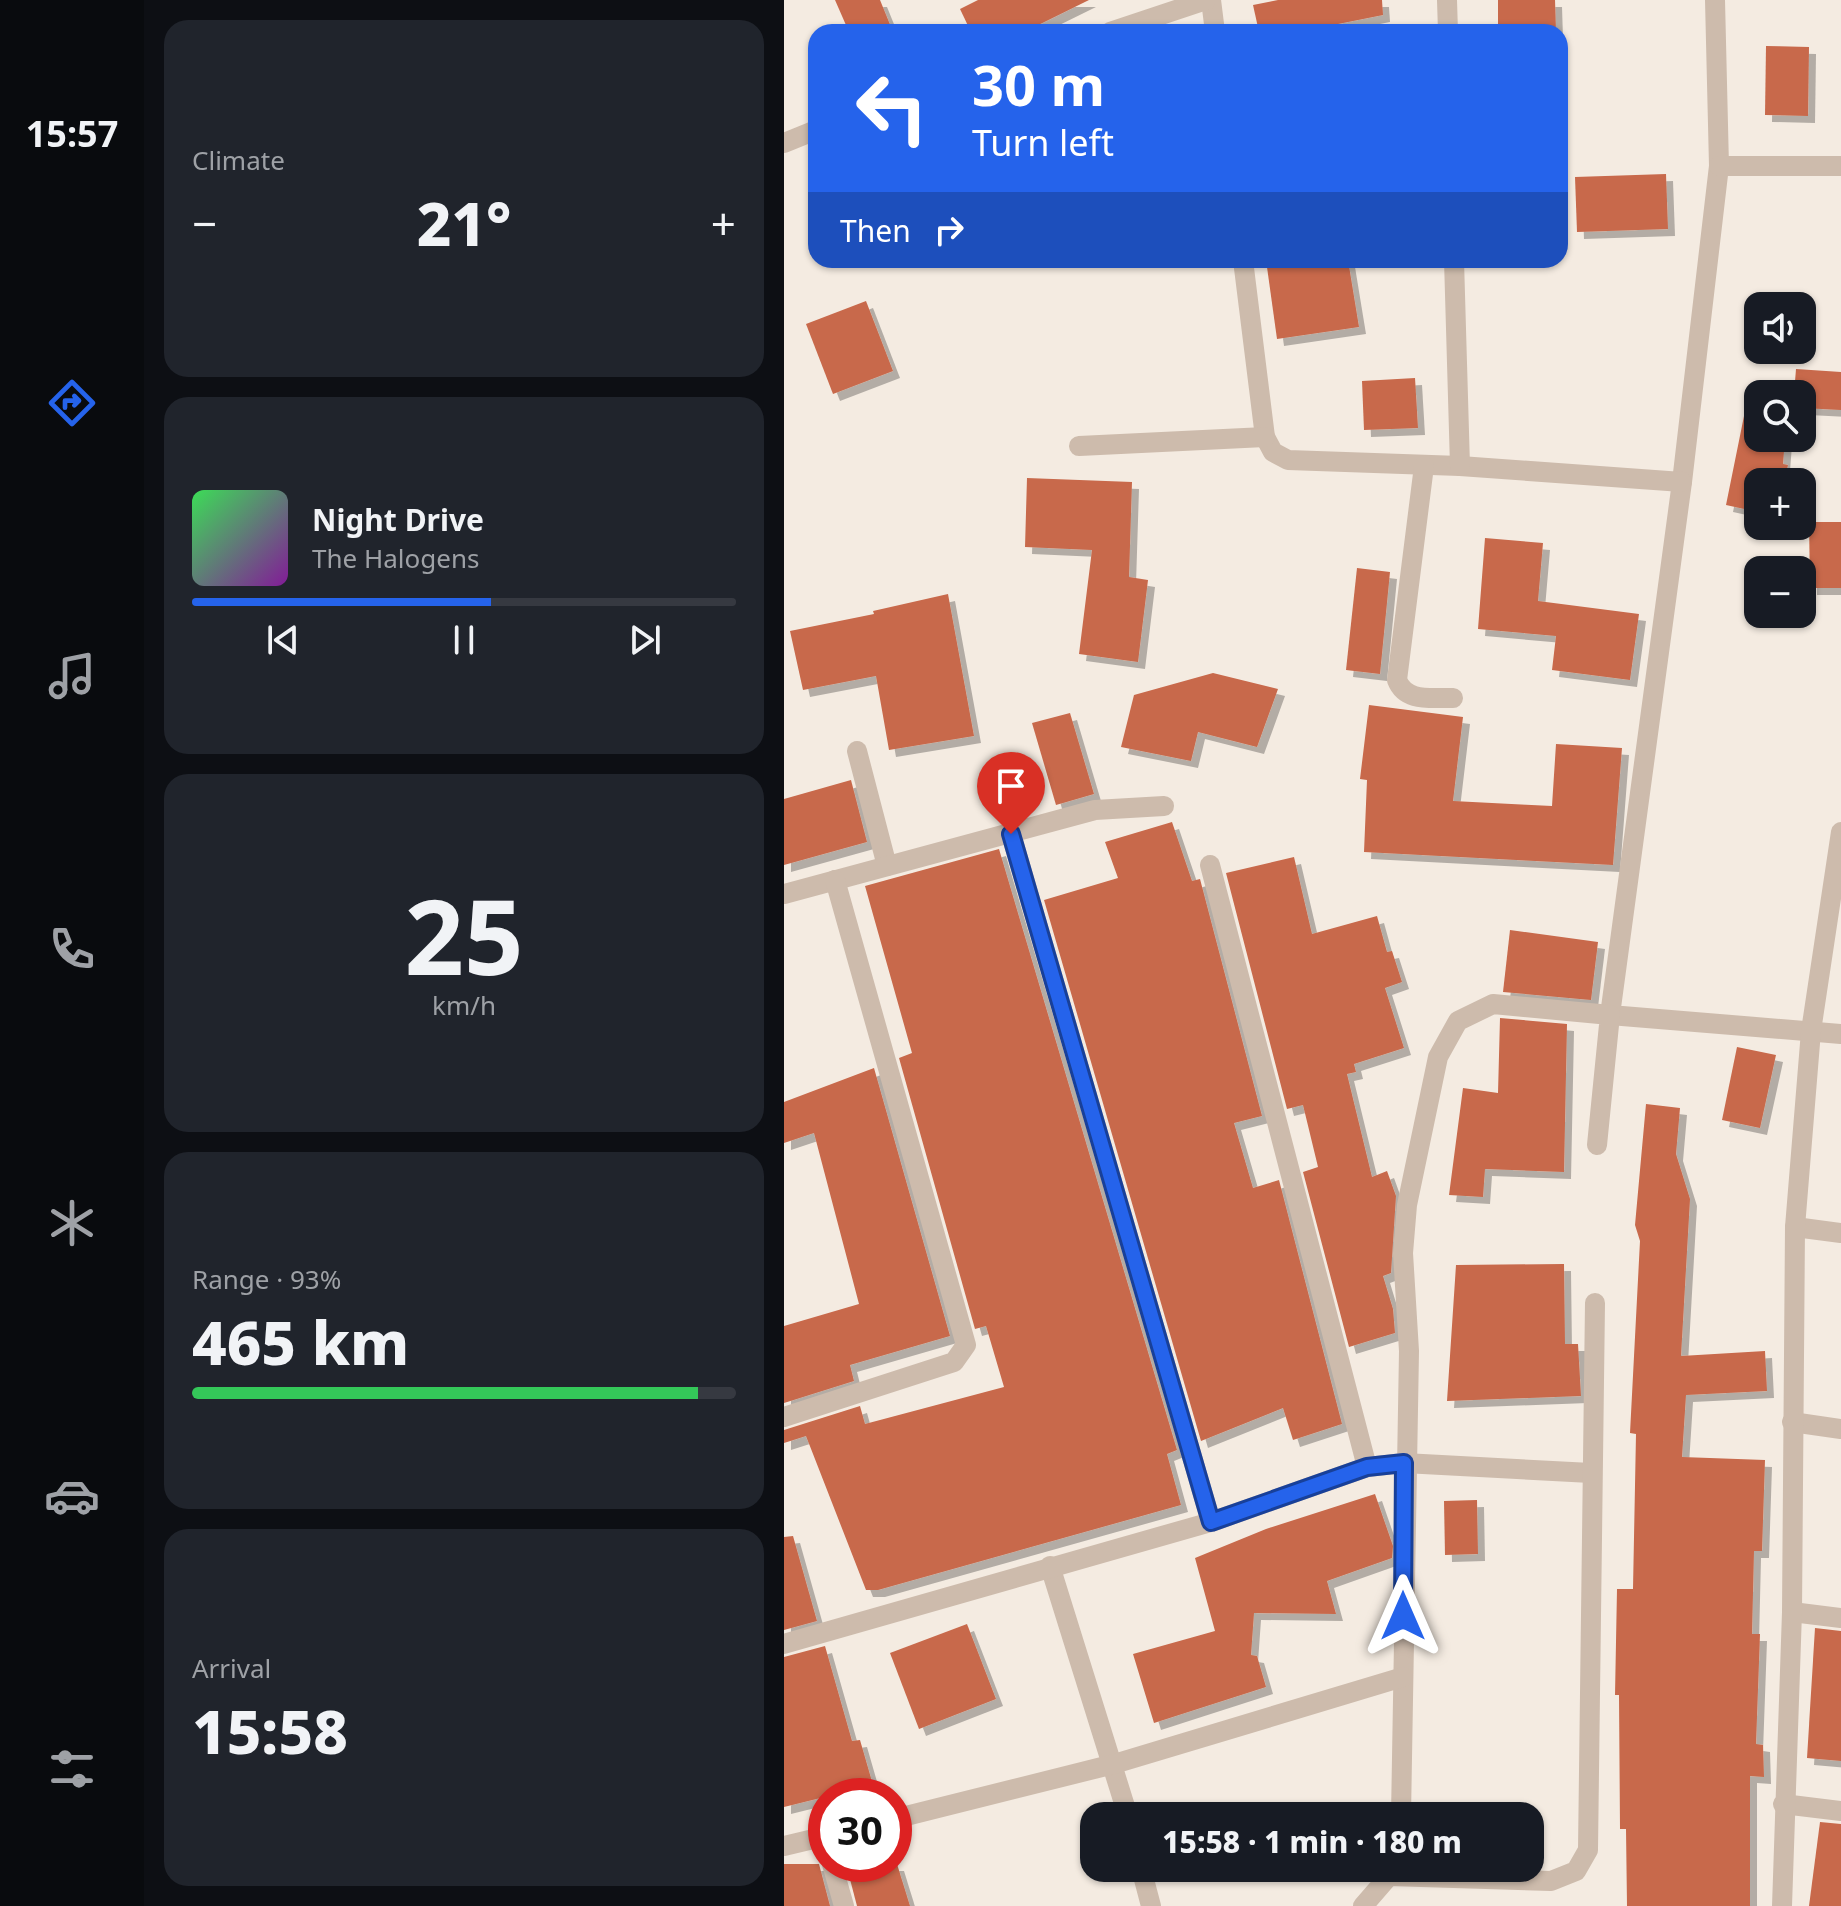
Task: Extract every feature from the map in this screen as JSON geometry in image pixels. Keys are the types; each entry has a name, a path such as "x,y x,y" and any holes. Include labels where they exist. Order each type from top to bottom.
{"street":[{"path":"1135,24 1209,0 1214,24"},
{"path":"1447,0 1448,24"},
{"path":"1597,1145 1610,1015 1682,482 1719,166 1715,0"},
{"path":"784,143 808,133"},
{"path":"1719,166 1841,166"},
{"path":"1244,268 1265,437 1273,452 1288,460 1460,466 1682,482"},
{"path":"1454,268 1460,466"},
{"path":"1079,446 1265,437"},
{"path":"1424,466 1397,680 1401,690 1412,697 1453,698"},
{"path":"857,751 887,866"},
{"path":"784,894 1095,810 1164,806"},
{"path":"1782,1906 1783,1804 1792,1612 1795,1227 1811,1031 1841,832"},
{"path":"1011,834 1211,1522"},
{"path":"1210,865 1367,1467"},
{"path":"784,1417 954,1362 966,1345 835,880"},
{"path":"1401,1802 1404,1463 1409,1351 1403,1253 1407,1205 1438,1057 1458,1021 1493,1004 1841,1034"},
{"path":"1795,1227 1841,1233"},
{"path":"1544,1881 1576,1871 1588,1850 1595,1303"},
{"path":"1792,1422 1841,1429"},
{"path":"784,1644 1211,1522 1367,1467 1404,1463 1591,1473"},
{"path":"1050,1566 1124,1802"},
{"path":"1792,1612 1841,1618"},
{"path":"912,1814 1114,1764 1403,1677"},
{"path":"1783,1804 1841,1811"},
{"path":"784,1846 808,1841"},
{"path":"837,1882 844,1906"},
{"path":"1145,1882 1151,1906"},
{"path":"1363,1906 1382,1882"}],"building":[{"path":"835,0 880,0 890,24 846,24"},
{"path":"978,0 1089,0 1040,24 967,24 960,9"},
{"path":"1278,0 1382,0 1383,15 1338,24 1257,24 1253,5"},
{"path":"1498,0 1555,0 1556,24 1498,24"},
{"path":"1766,46 1809,47 1808,116 1765,115"},
{"path":"1666,174 1668,229 1577,232 1575,177"},
{"path":"1267,268 1349,268 1359,327 1277,339"},
{"path":"866,301 893,371 833,394 806,324"},
{"path":"1796,369 1841,372 1841,410 1816,409 1816,380 1795,380"},
{"path":"1415,378 1418,428 1364,430 1362,381"},
{"path":"1744,416 1744,452 1784,452 1783,464 1788,465 1787,468 1744,468 1744,509 1726,505"},
{"path":"1027,478 1132,482 1129,577 1148,580 1138,662 1079,654 1092,550 1025,547"},
{"path":"1816,522 1841,522 1841,588 1816,588 1816,556 1810,556 1809,540 1816,540"},
{"path":"1485,538 1543,543 1538,601 1639,614 1630,680 1552,670 1556,636 1478,629"},
{"path":"1357,568 1390,572 1380,674 1346,670"},
{"path":"948,594 974,736 889,750 876,676 803,690 790,631 874,614 873,611"},
{"path":"1213,673 1278,689 1257,747 1198,732 1191,761 1121,747 1134,695"},
{"path":"1369,705 1463,717 1453,801 1552,806 1556,744 1622,748 1613,865 1364,852 1367,780 1360,779"},
{"path":"1070,713 1094,794 1056,805 1032,723"},
{"path":"851,780 867,842 784,865 784,799"},
{"path":"1172,822 1192,881 1200,879 1262,1116 1234,1123 1253,1188 1279,1180 1342,1424 1293,1440 1283,1408 1201,1441 1044,900 1118,878 1105,842"},
{"path":"999,849 1177,1450 1167,1454 1181,1505 878,1590 866,1590 806,1436 784,1443 784,1430 860,1406 865,1424 1004,1387 986,1326 975,1329 899,1058 912,1053 865,886"},
{"path":"1294,857 1312,934 1377,916 1387,952 1392,951 1402,982 1385,988 1404,1048 1354,1064 1356,1072 1347,1074 1372,1177 1387,1171 1396,1196 1391,1273 1383,1276 1393,1309 1395,1333 1349,1347 1303,1172 1318,1167 1303,1105 1287,1109 1226,873"},
{"path":"1510,930 1598,942 1591,1000 1503,992"},
{"path":"1500,1018 1567,1024 1564,1172 1485,1169 1483,1197 1449,1195 1463,1088 1498,1093"},
{"path":"1737,1047 1776,1055 1760,1128 1722,1120"},
{"path":"874,1068 950,1336 850,1365 854,1381 784,1403 784,1326 859,1304 814,1133 784,1143 784,1102"},
{"path":"1646,1104 1680,1108 1676,1154 1690,1199 1681,1356 1765,1351 1767,1391 1686,1395 1682,1457 1765,1460 1762,1551 1754,1551 1752,1634 1760,1634 1756,1744 1763,1745 1764,1777 1750,1776 1750,1906 1627,1906 1626,1829 1620,1829 1619,1695 1615,1695 1617,1589 1633,1589 1636,1434 1630,1433 1640,1241 1635,1225"},
{"path":"1564,1264 1565,1344 1578,1344 1581,1396 1447,1401 1456,1265"},
{"path":"1375,1494 1393,1546 1392,1558 1327,1581 1336,1614 1254,1613 1251,1655 1257,1656 1266,1687 1154,1723 1133,1654 1215,1631 1195,1558 1266,1529"},
{"path":"1477,1500 1478,1554 1445,1555 1444,1501"},
{"path":"793,1536 817,1621 784,1630 784,1537"},
{"path":"967,1624 996,1699 919,1729 890,1653"},
{"path":"1815,1628 1841,1631 1841,1761 1807,1758"},
{"path":"825,1646 852,1741 860,1740 871,1778 808,1778 808,1801 784,1807 784,1657"},
{"path":"1820,1822 1841,1824 1841,1906 1809,1906"},
{"path":"784,1864 808,1864 808,1882 824,1882 830,1906 784,1906"},
{"path":"851,1882 903,1882 910,1906 857,1906"}],"route":[{"path":"1011,834 1211,1522 1367,1467 1404,1463 1403,1616"}]}
